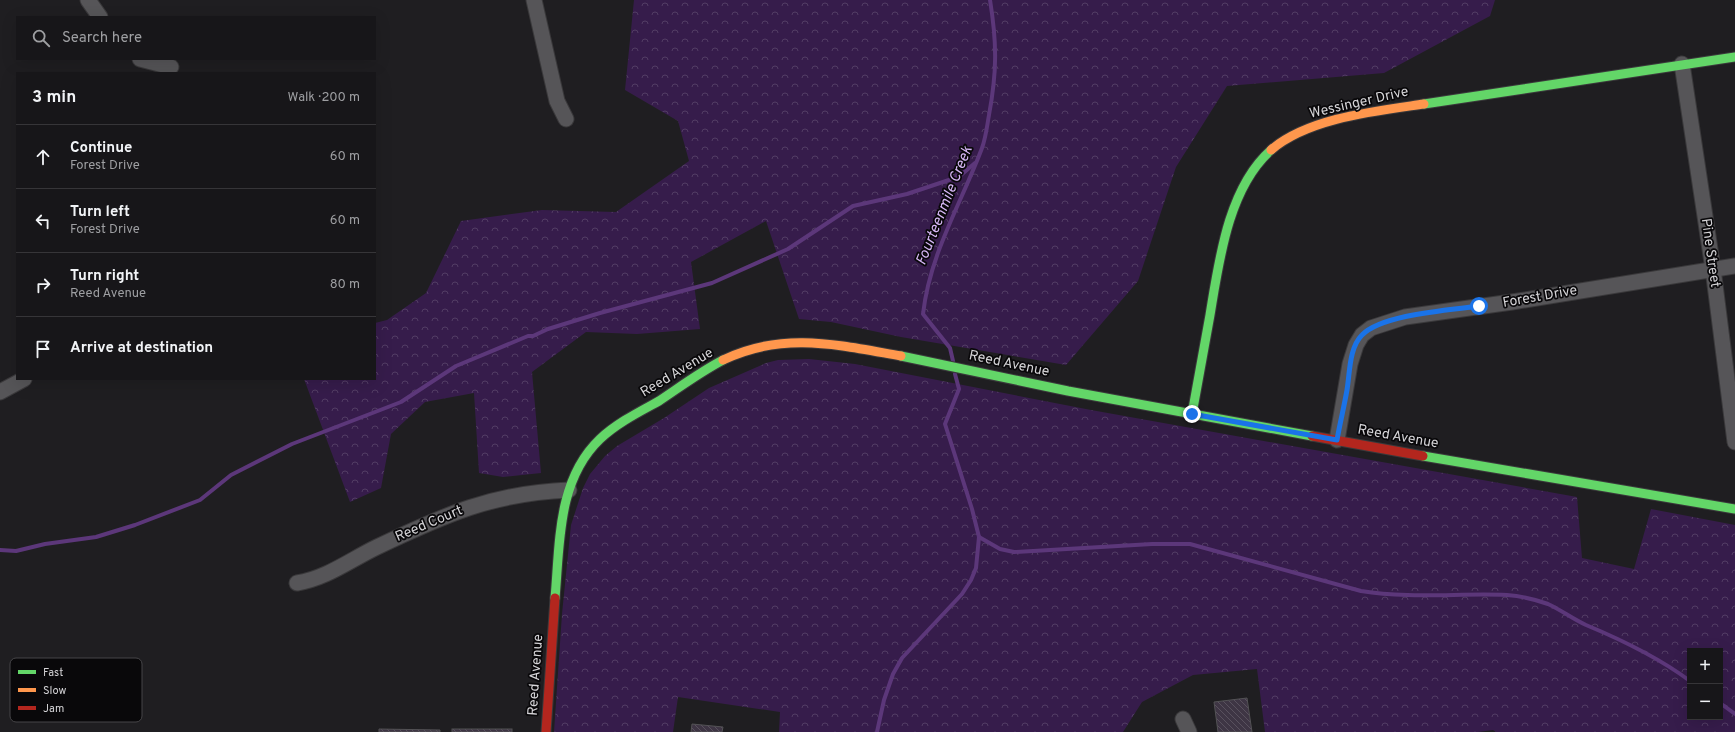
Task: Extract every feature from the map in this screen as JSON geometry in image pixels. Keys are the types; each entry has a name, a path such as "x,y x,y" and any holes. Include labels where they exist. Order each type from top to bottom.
{"street":[{"path":"88,0 99,16"},
{"path":"534,0 557,101 566,119"},
{"name":"Wessinger Drive","path":"1192,414 1217,275 1233,210 1242,189 1252,172 1267,154 1282,141 1321,124 1386,110 1735,57"},
{"path":"144,60 171,67"},
{"name":"Pine Street","path":"1682,64 1713,269 1735,442"},
{"name":"Forest Drive","path":"1337,440 1352,357 1356,345 1362,335 1371,328 1405,317 1512,302 1735,266"},
{"name":"Reed Avenue","path":"546,732 560,536 569,490 575,471 583,458 598,440 610,429 657,402 702,371 759,346 802,342 918,358 995,376 1192,414 1735,509"},
{"path":"0,392 22,380"},
{"name":"Reed Court","path":"297,583 308,581 339,569 369,551 432,520 454,512 507,496 545,491 569,490"}],"green space":[{"path":"634,0 1495,0 1490,16 1384,73 1227,86 1176,167 1138,281 1066,365 901,337 831,322 799,319 766,221 691,262 700,329 637,334 586,332 532,372 541,473 503,477 479,473 474,393 425,402 391,434 381,488 350,502 304,380 376,380 376,323 387,320 426,293 461,221 542,210 616,212 689,161 678,121 625,90"},
{"path":"809,359 855,364 1091,410 1577,497 1582,558 1634,569 1651,509 1735,525 1735,732 1496,732 1493,730 1478,732 1265,732 1257,669 1193,675 1142,702 1123,732 779,732 780,712 678,697 673,732 554,732 562,614 571,525 583,488 590,474 605,456 617,446 664,418 709,388 766,363 778,360"}],"building":[{"path":"1247,698 1252,732 1218,732 1214,702"},
{"path":"692,724 723,727 722,732 691,732"},
{"path":"379,729 440,730 440,732 379,732"},
{"path":"452,729 512,729 512,732 452,732"}],"waterway":[{"name":"Fourteenmile Creek","path":"953,361 950,348 923,314 932,270 939,249 974,169 985,136 992,99 995,71 995,44 990,0"},
{"path":"0,550 16,551 45,544 96,537 135,525 200,500 231,475 292,444 401,402 456,366 548,329 600,313 712,283 788,249 853,206 907,194 949,180 961,175 975,163"},
{"name":"Fourteenmile Creek","path":"877,732 884,700 893,674 902,658 962,594 971,580 976,568 979,537 972,509 945,424 959,389 955,374"},
{"path":"979,537 1000,549 1014,552 1152,544 1190,544 1361,591 1398,595 1507,595 1522,597 1548,604 1581,623 1653,657 1687,679"},
{"path":"1723,705 1735,714"}],"traffic: fast":[{"path":"1424,104 1735,57"},
{"path":"1192,414 1217,272 1228,226 1235,205 1245,184 1256,166 1271,150"},
{"path":"901,356 1068,391 1312,436"},
{"path":"555,598 563,513 568,493 576,473 586,455 600,439 628,418 659,401 723,360"},
{"path":"1423,456 1735,509"}],"traffic: slow":[{"path":"1271,150 1286,139 1323,123 1364,113 1424,104"},
{"path":"723,360 745,351 789,343 833,345 901,356"}],"traffic: jam":[{"path":"1312,436 1423,456"},
{"path":"546,732 555,598"}],"route":[{"path":"1192,414 1337,440 1341,413 1347,391 1350,364 1356,345 1362,335 1371,328 1405,317 1479,306"}]}
